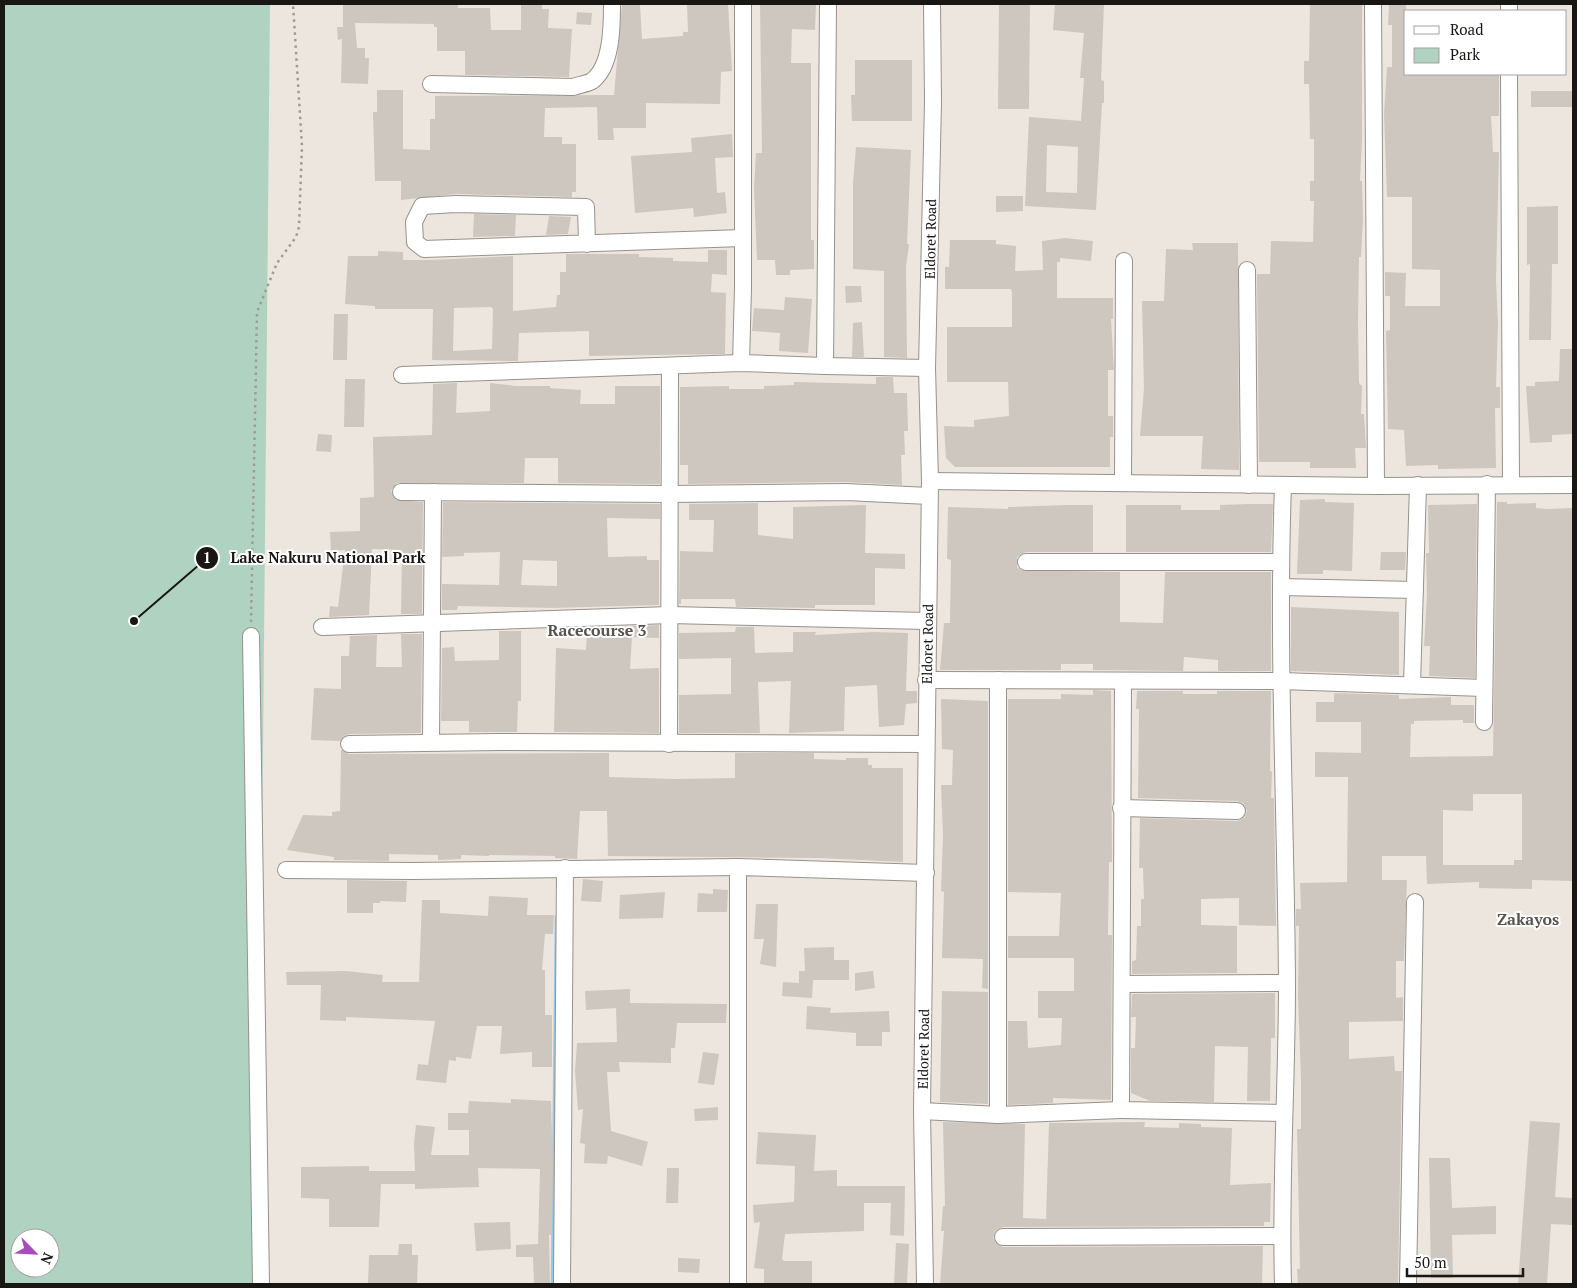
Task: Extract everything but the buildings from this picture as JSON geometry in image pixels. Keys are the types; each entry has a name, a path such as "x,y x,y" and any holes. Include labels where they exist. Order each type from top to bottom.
{"street":[{"path":"431,84 573,87 592,81 600,69 612,42 612,4"},
{"path":"741,363 743,4"},
{"path":"825,366 828,4"},
{"name":"Eldoret Road","path":"925,1284 922,1111 926,873 925,744 930,489 927,368 934,102 932,4"},
{"path":"1373,4 1376,486"},
{"path":"1509,75 1511,484"},
{"path":"587,244 586,207 456,204 422,206 414,222 415,242 424,249 587,244 743,238"},
{"path":"1123,482 1124,261"},
{"path":"1247,270 1249,485"},
{"path":"402,375 741,363 927,368"},
{"path":"669,744 670,366"},
{"path":"400,492 669,494 846,492 1123,482 1376,486 1573,484"},
{"path":"1484,722 1487,484"},
{"path":"1283,485 1281,681 1287,984 1282,1236 1283,1284"},
{"path":"1412,685 1418,485"},
{"path":"431,742 433,492"},
{"path":"1026,562 1281,562"},
{"path":"1281,587 1415,590"},
{"path":"322,627 670,615 927,621"},
{"path":"251,636 261,1284"},
{"path":"926,680 1281,681 1484,688"},
{"path":"998,680 998,1115"},
{"path":"1121,1110 1123,682"},
{"path":"349,744 431,742 925,744"},
{"path":"1121,808 1237,811"},
{"path":"286,870 413,871 738,867 926,873"},
{"path":"738,867 738,1284"},
{"path":"562,1284 565,868"},
{"path":"1408,1284 1415,902"},
{"path":"1123,984 1287,984"},
{"path":"922,1111 998,1115 1121,1110 1284,1113"},
{"path":"1003,1237 1282,1236"}],"path":[{"path":"251,636 258,312 277,263 296,238 299,226 302,146 293,4"}],"green space":[{"path":"4,4 270,4 258,1284 4,1284"}],"waterway":[{"path":"553,1284 557,917"}],"place":[{"name":"Lake Nakuru National Park","path":"134,621"}],"district":[{"name":"Racecourse 3","path":"597,630"},
{"name":"Zakayos","path":"1528,919"}]}
